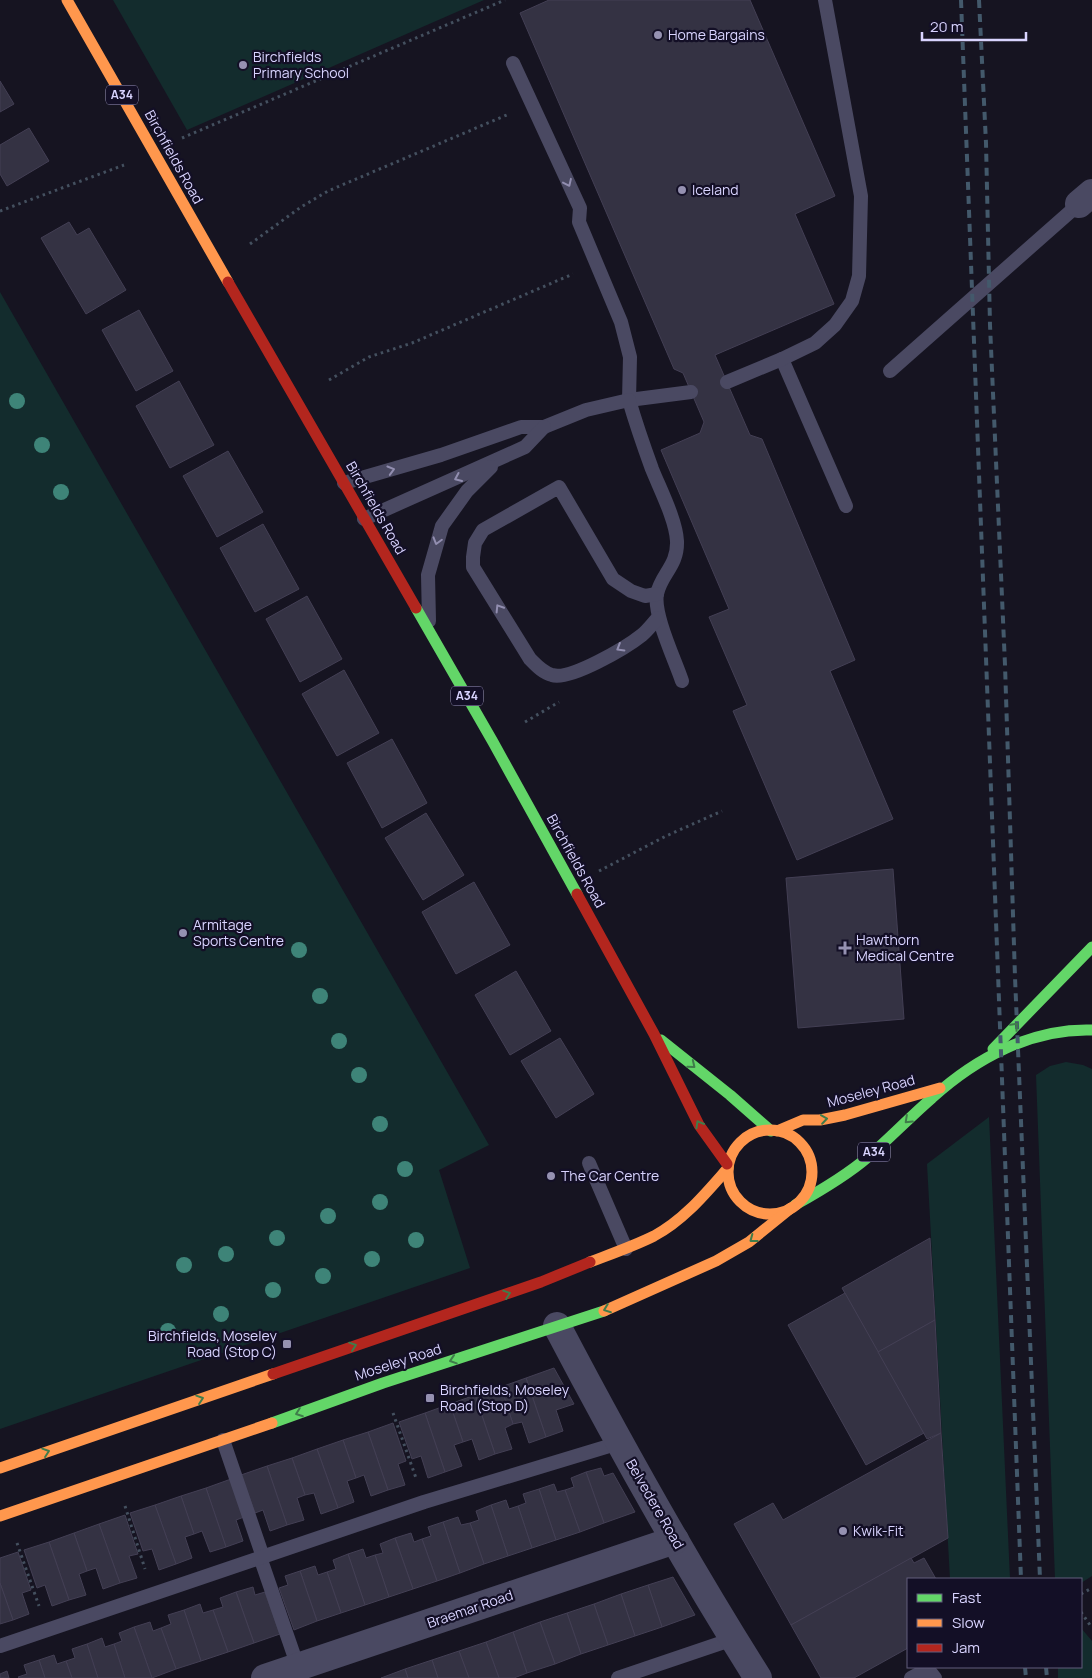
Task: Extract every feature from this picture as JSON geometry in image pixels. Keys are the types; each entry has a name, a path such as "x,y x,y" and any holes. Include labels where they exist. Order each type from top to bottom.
{"main road":[{"name":"Birchfields Road","path":"67,0 429,630 654,1034 699,1125 728,1166"},
{"name":"Moseley Road","path":"982,1062 1073,964 1092,947"},
{"name":"Moseley Road","path":"4,1514 223,1440 382,1383 558,1326 638,1297 716,1261 749,1242 793,1207 829,1186 868,1158 944,1087 982,1062 1010,1046 1040,1035 1059,1031 1092,1030"},
{"name":"Birchfields Road","path":"654,1034 774,1131"},
{"name":"Moseley Road","path":"774,1131 803,1120 820,1120 845,1115 944,1087"},
{"name":"A34","path":"774,1131 787,1134 803,1148 809,1158 812,1171 811,1180 803,1198 793,1207 774,1214 761,1213 750,1209 740,1202 732,1191 728,1179 728,1166 734,1150 741,1142 750,1136 774,1131"},
{"name":"Moseley Road","path":"0,1468 541,1282 626,1249 654,1236 673,1224 690,1210 728,1166"}],"street":[{"name":"Belvedere Road","path":"558,1326 619,1443 758,1678"},
{"name":"Braemar Road","path":"266,1678 675,1540"}],"lane":[{"path":"727,382 815,343 834,324 852,301 859,276 861,196 825,0"},
{"path":"513,63 580,208 579,222 621,322 630,357 629,400 643,444 670,513 677,540 675,558 661,582 656,606 658,618 682,681"},
{"path":"890,371 1086,198"},
{"path":"782,359 846,506"},
{"path":"344,484 441,455 521,427 544,427 586,410 629,400 691,392"},
{"path":"364,518 525,447 544,427"},
{"path":"429,630 428,575 442,526 468,491 496,461"},
{"path":"657,594 645,596 631,591 613,579 559,487 483,530 475,543 474,567 530,659 552,676 567,675 584,670 642,635 658,618"},
{"path":"590,1163 626,1249"},
{"path":"223,1440 298,1667"},
{"path":"0,1646 424,1502 619,1443"},
{"path":"618,1678 733,1638"},
{"path":"911,1678 928,1669 935,1678"}],"path":[{"path":"0,211 112,170 154,150 505,0"},
{"path":"250,244 301,207 328,191 532,104"},
{"path":"329,380 369,357 412,343 597,264"},
{"path":"572,886 658,840 722,810"},
{"path":"382,1383 424,1502"},
{"path":"114,1477 153,1594"},
{"path":"4,1514 47,1630"},
{"path":"1082,1613 1092,1628"}],"green space":[{"name":"Birchfields Primary School","path":"113,0 484,0 187,130"},
{"name":"Armitage Sports Centre","path":"0,292 489,1145 439,1170 470,1268 0,1429"},
{"path":"1066,1062 1083,1065 1092,1069 1092,1576 1082,1582 1082,1578 1055,1578 1036,1075 1050,1066"},
{"path":"989,1117 1010,1578 950,1578 927,1164"},
{"path":"1082,1629 1092,1641 1092,1678 1058,1678 1058,1668 1082,1668"}],"building":[{"path":"549,0 750,0 835,196 795,214 834,304 715,355 750,435 762,439 855,660 830,671 893,819 797,860 733,711 747,705 709,617 729,609 661,450 700,433 704,422 683,373 674,369 520,13"},
{"path":"0,81 14,104 0,112"},
{"path":"29,128 49,161 7,186 0,174 0,145"},
{"path":"69,222 77,235 89,228 126,290 86,314 41,238"},
{"path":"139,310 173,371 136,391 102,330"},
{"path":"179,381 214,445 170,468 136,406"},
{"path":"228,451 263,512 217,537 183,476"},
{"path":"263,524 299,589 255,612 220,548"},
{"path":"307,596 342,659 300,682 266,619"},
{"path":"344,670 379,733 337,756 302,694"},
{"path":"392,739 427,803 382,828 347,763"},
{"path":"426,813 464,875 423,900 385,838"},
{"name":"Hawthorn Medical Centre","path":"893,869 904,1019 798,1028 786,878"},
{"path":"474,882 510,945 456,974 422,912"},
{"path":"516,971 551,1031 510,1055 475,995"},
{"path":"560,1038 594,1094 556,1118 521,1061"},
{"path":"930,1238 935,1320 878,1352 842,1288"},
{"path":"845,1293 924,1433 866,1465 788,1325"},
{"path":"935,1320 941,1433 927,1439 878,1352"},
{"path":"554,1368 574,1404 556,1410 563,1431 546,1437 526,1378"},
{"path":"526,1378 546,1437 529,1443 522,1422 513,1424 501,1387"},
{"path":"501,1387 513,1424 505,1428 512,1449 495,1454 475,1395"},
{"path":"475,1395 495,1454 479,1460 472,1439 463,1442 450,1404"},
{"path":"450,1404 463,1442 454,1445 462,1466 445,1472 425,1413"},
{"path":"425,1413 445,1472 428,1478 421,1456 412,1459 399,1422"},
{"path":"393,1423 406,1461 398,1464 405,1485 388,1490 368,1432"},
{"path":"368,1432 388,1490 371,1496 364,1475 356,1478 343,1440"},
{"name":"Kwik-Fit","path":"941,1433 948,1538 791,1625 734,1524 773,1503 783,1520"},
{"path":"343,1440 356,1478 347,1481 354,1502 338,1508 317,1449"},
{"path":"317,1449 338,1508 321,1514 314,1493 305,1495 292,1458"},
{"path":"292,1458 305,1495 297,1498 304,1520 287,1525 267,1466"},
{"path":"267,1466 287,1525 270,1531 263,1510 255,1513 241,1475"},
{"path":"601,1468 604,1476 613,1473 635,1512 604,1523 586,1472"},
{"path":"586,1472 604,1523 580,1532 565,1490 574,1487 571,1478"},
{"path":"231,1479 244,1517 236,1520 243,1541 226,1547 206,1488"},
{"path":"554,1484 557,1492 565,1490 580,1532 556,1540 539,1489"},
{"path":"206,1488 226,1547 210,1552 202,1531 194,1534 181,1496"},
{"path":"539,1489 556,1540 532,1548 518,1506 526,1503 523,1494"},
{"path":"181,1496 194,1534 185,1537 192,1558 176,1564 155,1505"},
{"path":"506,1500 509,1509 518,1506 532,1548 508,1556 491,1505"},
{"path":"155,1505 176,1564 159,1570 152,1549 143,1551 130,1513"},
{"path":"491,1505 508,1556 484,1564 470,1523 479,1520 476,1511"},
{"path":"125,1515 138,1554 129,1556 137,1578 120,1583 99,1524"},
{"path":"458,1517 461,1525 470,1523 484,1564 460,1573 443,1522"},
{"path":"443,1522 460,1573 437,1581 422,1539 431,1536 428,1527"},
{"path":"99,1524 120,1583 103,1589 96,1568 87,1571 74,1533"},
{"path":"74,1533 87,1571 79,1574 86,1595 69,1600 49,1542"},
{"path":"411,1533 414,1542 422,1539 437,1581 413,1589 395,1538"},
{"path":"395,1538 413,1589 389,1597 375,1555 383,1553 380,1544"},
{"path":"49,1542 69,1600 52,1606 45,1585 37,1588 24,1550"},
{"path":"363,1549 366,1558 375,1555 389,1597 365,1605 348,1554"},
{"path":"18,1552 31,1590 22,1593 29,1614 13,1620 0,1583 0,1558"},
{"path":"348,1554 365,1605 341,1613 327,1572 336,1569 333,1560"},
{"path":"911,1558 914,1563 924,1558 935,1578 907,1578 907,1649 854,1678 821,1678 791,1625"},
{"path":"315,1566 318,1575 327,1572 341,1613 317,1621 300,1571"},
{"path":"300,1571 317,1621 294,1630 279,1588 288,1585 285,1576"},
{"path":"673,1577 695,1615 662,1627 648,1585"},
{"path":"0,1583 13,1620 0,1624"},
{"path":"648,1585 662,1627 635,1636 621,1594"},
{"path":"253,1587 255,1595 265,1592 280,1634 254,1643 236,1592"},
{"path":"236,1592 254,1643 228,1652 213,1610 223,1607 220,1598"},
{"path":"621,1594 635,1636 608,1645 594,1604"},
{"path":"200,1604 203,1613 213,1610 228,1652 201,1661 184,1610"},
{"path":"594,1604 608,1645 581,1654 567,1613"},
{"path":"184,1610 201,1661 176,1669 161,1628 171,1624 168,1615"},
{"path":"567,1613 581,1654 555,1664 540,1622"},
{"path":"150,1622 153,1631 161,1628 176,1669 152,1678 134,1627"},
{"path":"540,1622 555,1664 527,1673 513,1632"},
{"path":"134,1627 152,1678 125,1678 114,1644 122,1641 119,1633"},
{"path":"513,1632 527,1673 514,1678 499,1678 486,1642"},
{"path":"102,1638 105,1647 114,1644 125,1678 98,1678 87,1644"},
{"path":"486,1642 499,1678 469,1678 459,1651"},
{"path":"87,1644 98,1678 72,1678 66,1661 75,1658 72,1649"},
{"path":"459,1651 469,1678 438,1678 432,1660"},
{"path":"54,1655 57,1664 66,1661 72,1678 45,1678 39,1660"},
{"path":"39,1660 45,1678 18,1677 27,1674 24,1665"},
{"path":"432,1660 438,1678 408,1678 405,1669"},
{"path":"405,1669 408,1678 381,1678"},
{"path":"7,1671 9,1678 0,1678 0,1674"}],"railway":[{"path":"961,0 1021,1578"},
{"path":"979,0 986,143 990,325 1005,665 1015,977 1040,1578"},
{"path":"1025,1668 1026,1678"},
{"path":"1046,1668 1047,1678"}],"traffic: fast":[{"path":"416,608 577,894"},
{"path":"993,1049 1092,947"},
{"path":"795,1205 851,1171 949,1084 986,1058 1006,1048 1048,1034 1092,1030"},
{"path":"661,1040 730,1095 771,1131"},
{"path":"272,1423 383,1383 604,1311"}],"traffic: slow":[{"path":"67,0 228,282"},
{"path":"777,1131 803,1120 820,1120 845,1115 940,1088"},
{"path":"770,1130 793,1137 805,1149 812,1172 805,1195 793,1207 770,1214 747,1207 735,1195 728,1172 735,1149 747,1137 770,1130"},
{"path":"590,1262 639,1243 665,1230 694,1205 728,1168"},
{"path":"604,1311 716,1261 749,1242 791,1208"},
{"path":"0,1468 273,1374"},
{"path":"0,1516 272,1423"}],"traffic: jam":[{"path":"228,282 416,608"},
{"path":"577,894 654,1034 699,1125 727,1164"},
{"path":"273,1374 541,1282 590,1262"}],"place":[{"name":"Home Bargains","path":"658,35"},
{"name":"Birchfields Primary School","path":"243,65"},
{"name":"Iceland","path":"682,190"},
{"name":"Armitage Sports Centre","path":"183,933"},
{"name":"Hawthorn Medical Centre","path":"845,948"},
{"name":"The Car Centre","path":"551,1176"},
{"name":"Birchfields, Moseley Road (Stop C)","path":"287,1344"},
{"name":"Birchfields, Moseley Road (Stop D)","path":"430,1398"},
{"name":"Kwik-Fit","path":"843,1531"}]}
